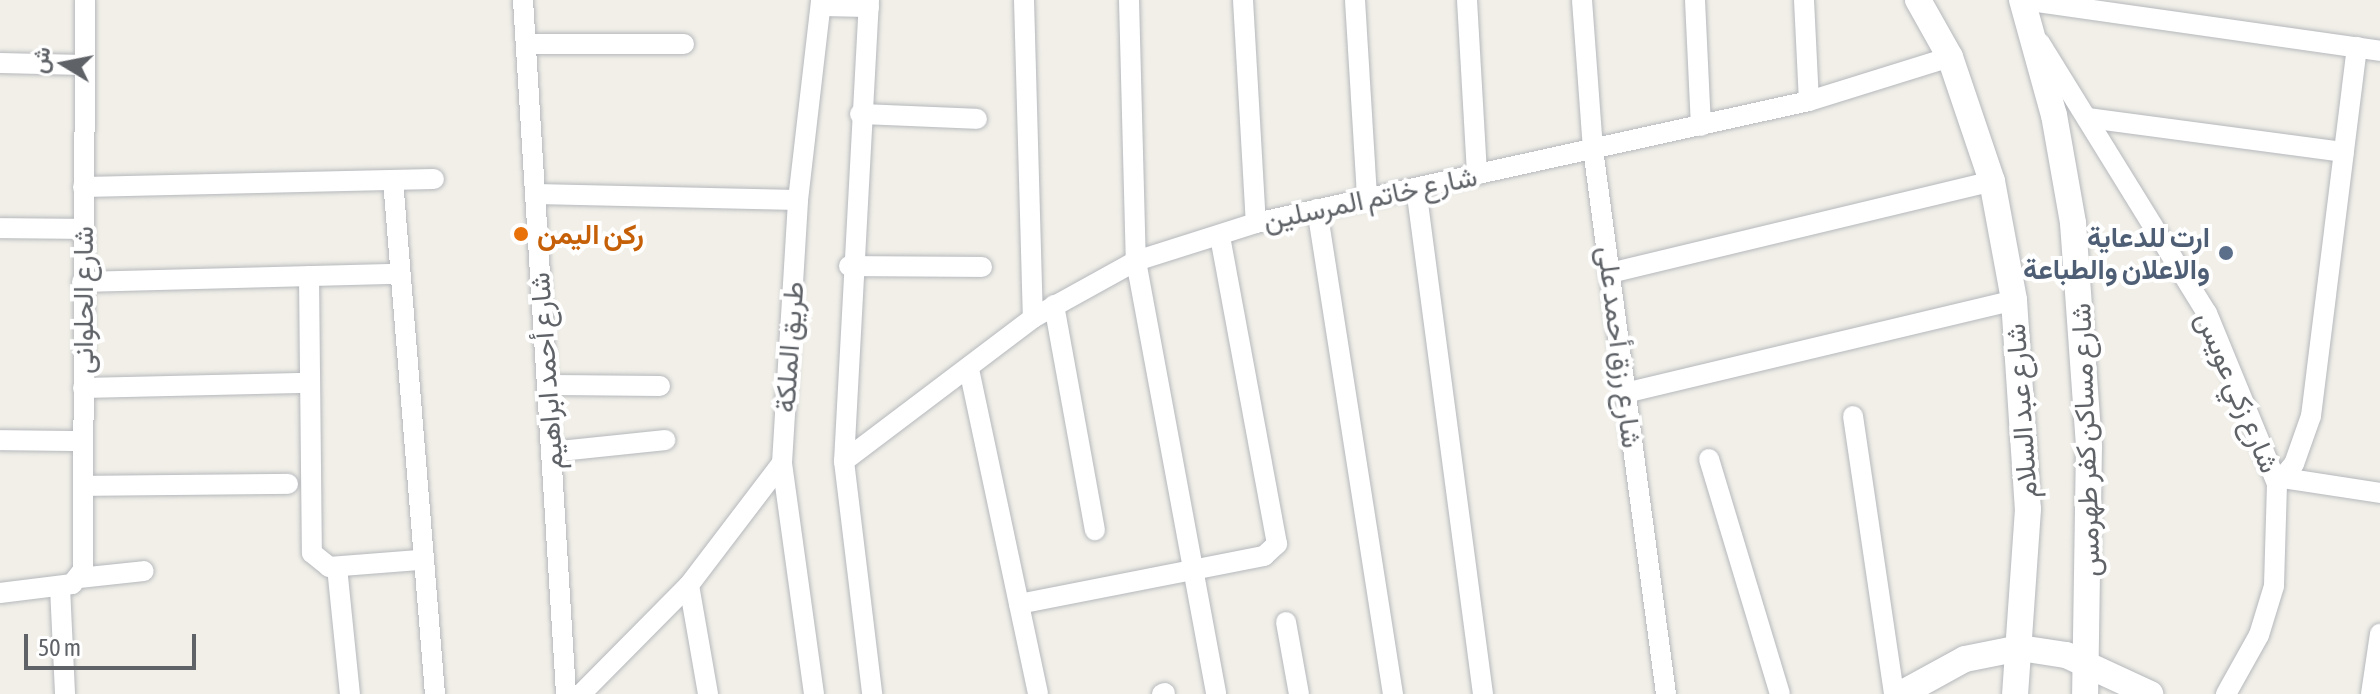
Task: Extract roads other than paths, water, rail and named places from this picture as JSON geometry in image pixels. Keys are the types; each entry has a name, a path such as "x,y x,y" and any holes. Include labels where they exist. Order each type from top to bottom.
{"street":[{"name":"شارع الحلوانى","path":"79,578 83,486 85,0"},
{"name":"شارع أحمد ابراهيم","path":"523,0 566,694"},
{"path":"1024,0 1033,318"},
{"path":"1129,0 1136,261 1216,694"},
{"path":"1243,0 1256,223"},
{"path":"1355,0 1367,199"},
{"path":"1467,0 1477,175"},
{"name":"شارع رزق أحمد على","path":"1582,0 1593,149 1666,694"},
{"path":"1695,0 1701,126"},
{"path":"1804,0 1809,101"},
{"name":"شارع عبد السلام","path":"1918,0 1950,57 1992,181 2014,300 2027,467 2020,648 2015,694"},
{"path":"2022,0 2380,51"},
{"name":"شارع مساكن كفر طهرمس","path":"2022,0 2032,31 2073,223 2089,446 2088,664 2085,694"},
{"path":"821,3 869,4"},
{"name":"طريق الملكة","path":"814,694 782,463 798,200 821,3"},
{"name":"طريق الملكة","path":"869,4 849,266 844,461 872,694"},
{"name":"شارع زكي عويس","path":"2032,31 2207,313 2280,481 2274,586 2259,635 2226,694"},
{"path":"526,44 684,44"},
{"path":"2357,47 2311,416 2306,441 2280,481 2380,493"},
{"name":"شارع خاتم المرسلين","path":"844,461 1033,318 1136,261 1256,223 1809,101 1950,57"},
{"path":"0,63 84,65"},
{"path":"860,114 977,119"},
{"path":"2088,118 2344,152"},
{"path":"83,187 434,179"},
{"path":"393,180 419,560 435,694"},
{"path":"1610,273 1992,181"},
{"path":"1416,188 1483,694"},
{"path":"535,194 798,200"},
{"path":"1317,209 1393,694"},
{"path":"0,228 82,229"},
{"path":"1019,604 1264,556 1277,544 1220,235"},
{"path":"849,266 982,267"},
{"path":"82,282 398,274"},
{"path":"309,276 312,553 322,565 337,567 419,560"},
{"path":"1625,393 2014,300"},
{"path":"1054,305 1095,530"},
{"path":"969,369 1038,694"},
{"path":"83,388 310,383"},
{"path":"547,385 660,386"},
{"path":"1853,416 1894,694"},
{"path":"0,440 83,441"},
{"path":"551,452 665,440"},
{"path":"1709,459 1780,694"},
{"path":"581,694 605,684 689,585 782,463"},
{"path":"83,486 288,484"},
{"path":"337,567 350,694"},
{"path":"0,593 60,587 79,578 144,571"},
{"path":"689,585 708,694"},
{"path":"60,587 65,694"},
{"path":"1286,622 1299,694"},
{"path":"2371,694 2380,634"},
{"path":"1901,694 1965,659 2020,648 2088,664 2150,694"}],"place":[{"name":"ركن اليمن","path":"521,234"},
{"name":"ارت للدعاية والاعلان والطباعة","path":"2226,253"}]}
